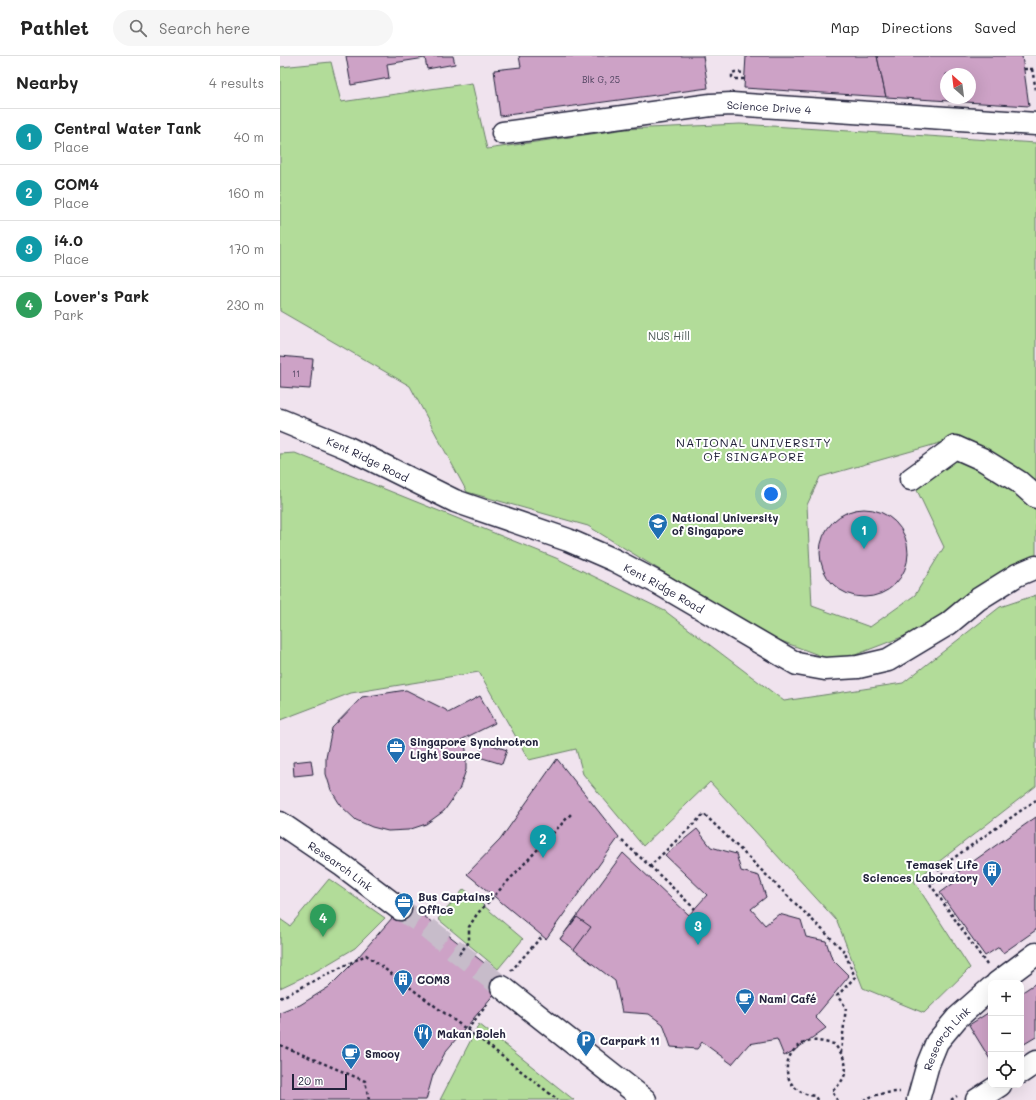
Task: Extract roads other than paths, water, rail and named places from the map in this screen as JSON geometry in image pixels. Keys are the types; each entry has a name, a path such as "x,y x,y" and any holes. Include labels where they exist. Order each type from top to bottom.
{"street":[{"name":"Science Drive 4","path":"503,133 711,104 732,104 1036,124"},
{"name":"Kent Ridge Road","path":"280,420 346,447 455,501 568,540 614,560 658,583 797,664 825,669 858,667 888,660 948,624 977,600 1017,576 1036,567"},
{"path":"911,479 955,447 982,459 1019,482 1036,497"},
{"name":"Research Link","path":"280,823 343,866 400,909"},
{"path":"992,974 1036,954"},
{"path":"505,980 645,1100"},
{"name":"Research Link","path":"912,1096 928,1064 936,1042 957,1018 988,991"},
{"path":"1024,1070 1036,1062"},
{"path":"977,1100 995,1088"}],"tunnel":[{"path":"400,909 421,923 502,987"}],"place":[{"name":"National University of Singapore","path":"658,540"},
{"name":"Central Water Tank","path":"864,549"},
{"name":"Singapore Synchrotron Light Source","path":"396,764"},
{"name":"COM4","path":"543,858"},
{"name":"Temasek Life Sciences Laboratory","path":"992,887"},
{"name":"Bus Captains' Office","path":"404,919"},
{"name":"Lover's Park","path":"323,937"},
{"name":"i4.0","path":"698,945"},
{"name":"COM3","path":"403,996"},
{"name":"Nami Café","path":"745,1015"},
{"name":"Makan Boleh","path":"423,1050"},
{"name":"Carpark 11","path":"586,1057"},
{"name":"Smooy","path":"351,1070"}],"district":[{"name":"NATIONAL UNIVERSITY OF SINGAPORE","path":"754,449"}],"park label":[{"name":"NUS Hill","path":"669,335"}]}
